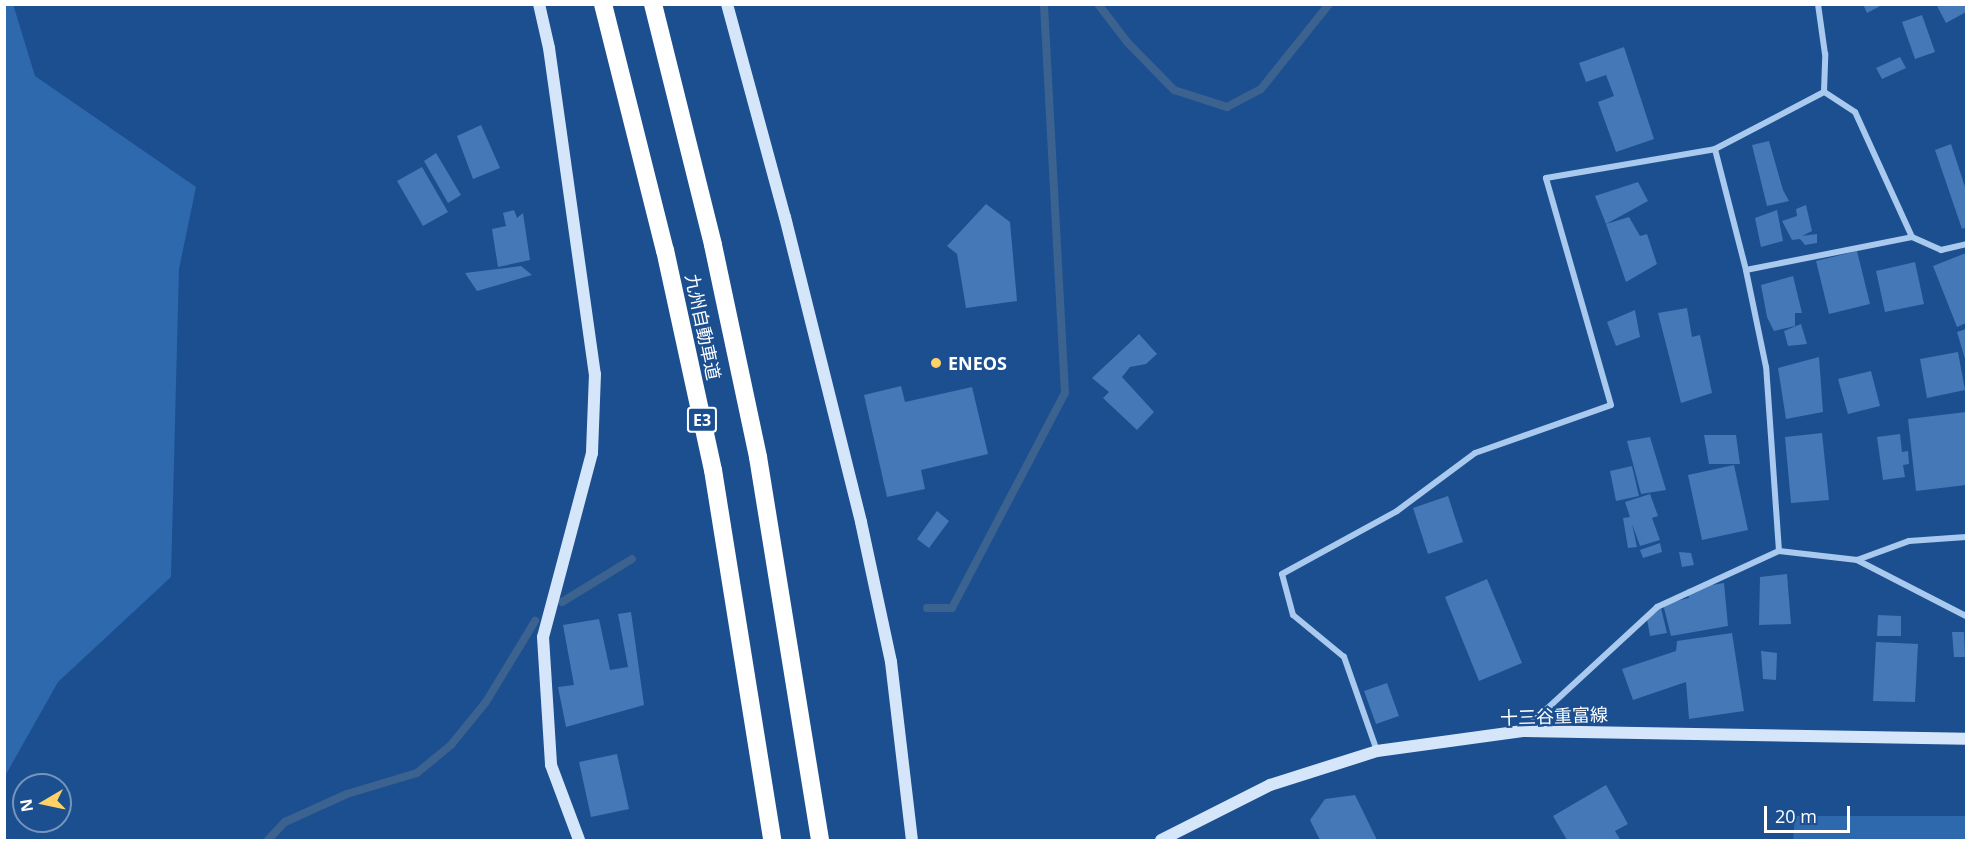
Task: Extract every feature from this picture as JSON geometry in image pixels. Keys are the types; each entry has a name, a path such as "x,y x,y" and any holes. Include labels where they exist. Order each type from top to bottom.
{"highway":[{"name":"九州自動車道","path":"603,4 665,250 713,470 772,840"},
{"name":"九州自動車道","path":"652,4 713,245 758,457 820,840"}],"street":[{"path":"539,4 551,60 595,374 592,453 543,637 551,765 579,840"},
{"path":"727,4 785,217 861,522 891,662 912,840"},
{"path":"1818,4 1825,54 1824,92"},
{"path":"1377,751 1344,657 1293,615 1282,574 1397,511 1475,453 1611,405 1546,178 1714,148 1824,92"},
{"path":"1824,92 1855,112 1912,237"},
{"path":"1714,148 1746,270 1766,367 1779,551"},
{"path":"1746,270 1912,237 1941,250 1966,244"},
{"path":"1857,561 1909,541 1966,537"},
{"path":"1523,731 1657,607 1779,551 1857,561 1966,616"},
{"name":"十三谷重富線","path":"1161,840 1270,785 1377,751 1523,731 1966,739"}],"shaded area":[{"path":"13,4 35,76 196,187 179,269 171,577 58,682 5,776 4,5"},
{"path":"1795,816 1966,816 1966,840 1793,840"}],"building":[{"path":"1863,4 1884,4 1867,13"},
{"path":"1936,4 1966,4 1966,12 1946,23"},
{"path":"1922,15 1935,52 1915,59 1902,22"},
{"path":"1624,47 1654,139 1616,152 1598,102 1614,96 1606,75 1586,82 1579,63"},
{"path":"1900,57 1906,68 1882,79 1876,68"},
{"path":"481,125 500,168 473,179 457,136"},
{"path":"1769,141 1783,190 1789,201 1767,206 1752,145"},
{"path":"1951,144 1966,190 1966,227 1962,229 1935,150"},
{"path":"436,153 461,195 448,203 424,161"},
{"path":"422,167 448,212 423,226 397,181"},
{"path":"1638,182 1648,201 1606,224 1595,196"},
{"path":"986,204 1010,222 1017,301 966,308 957,254 947,246"},
{"path":"1806,205 1812,231 1802,236 1817,234 1817,243 1805,245 1800,239 1792,240 1782,221 1797,216 1796,209"},
{"path":"514,210 517,218 523,213 530,260 498,267 492,229 506,226 503,213"},
{"path":"1777,210 1783,241 1761,247 1755,218"},
{"path":"1629,217 1640,236 1647,234 1657,264 1626,282 1606,224"},
{"path":"1857,251 1870,304 1829,314 1816,261"},
{"path":"1966,253 1966,323 1957,327 1933,266"},
{"path":"1915,262 1924,304 1885,312 1876,271"},
{"path":"521,266 532,275 477,291 465,273"},
{"path":"1793,276 1802,313 1795,313 1795,326 1774,331 1767,317 1761,285"},
{"path":"1687,308 1692,337 1700,335 1712,393 1681,403 1658,313"},
{"path":"1635,310 1640,337 1616,346 1607,322"},
{"path":"1801,324 1807,344 1788,346 1784,331"},
{"path":"1966,329 1966,362 1957,332"},
{"path":"1139,334 1157,354 1146,364 1130,367 1122,377 1154,412 1137,430 1103,398 1109,392 1092,378"},
{"path":"1958,352 1965,390 1927,398 1920,359"},
{"path":"1819,357 1823,412 1786,419 1778,368"},
{"path":"1871,371 1880,406 1848,414 1838,379"},
{"path":"901,386 905,402 972,387 988,454 921,470 925,489 887,497 864,395"},
{"path":"1966,412 1966,485 1916,491 1908,419"},
{"path":"1822,433 1829,500 1791,503 1785,437"},
{"path":"1900,434 1902,452 1908,451 1909,464 1903,465 1905,477 1883,480 1877,437"},
{"path":"1704,435 1736,435 1740,464 1709,464"},
{"path":"1650,437 1666,490 1641,494 1627,441"},
{"path":"1734,465 1748,530 1702,540 1688,475"},
{"path":"1632,466 1639,496 1616,501 1610,471"},
{"path":"1650,494 1658,516 1652,518 1660,540 1640,546 1632,524 1637,547 1628,548 1623,518 1630,517 1625,502"},
{"path":"1448,496 1463,542 1428,554 1413,508"},
{"path":"937,511 949,521 929,548 917,539"},
{"path":"1660,543 1662,552 1643,558 1640,550"},
{"path":"1679,552 1691,553 1694,565 1682,567"},
{"path":"1787,574 1791,624 1759,625 1760,577"},
{"path":"1487,579 1522,663 1479,681 1445,597"},
{"path":"1724,583 1728,626 1671,636 1663,604 1689,598 1687,589"},
{"path":"1661,608 1667,633 1650,636 1647,619"},
{"path":"631,612 644,705 566,727 558,687 574,685 563,625 599,619 610,670 628,667 618,614"},
{"path":"1878,615 1901,616 1901,636 1877,636"},
{"path":"1952,632 1964,632 1965,657 1954,657"},
{"path":"1732,633 1744,711 1689,719 1686,682 1633,700 1622,669 1676,651 1677,641"},
{"path":"1876,642 1918,644 1915,702 1873,701"},
{"path":"1761,651 1777,653 1776,680 1763,679"},
{"path":"1387,683 1399,716 1376,724 1364,691"},
{"path":"617,754 629,809 591,817 579,762"},
{"path":"1606,785 1628,824 1615,831 1620,839 1567,840 1553,816"},
{"path":"1355,795 1377,840 1320,840 1310,820 1325,799"}],"waterway":[{"path":"927,608 952,608 1065,393 1044,4"},
{"path":"1098,4 1128,43 1174,90 1227,107 1261,89 1329,4"},
{"path":"562,602 632,559"},
{"path":"268,840 285,822 347,794 417,773 451,745 486,702 535,621"}],"place":[{"name":"ENEOS","path":"936,363"}]}
